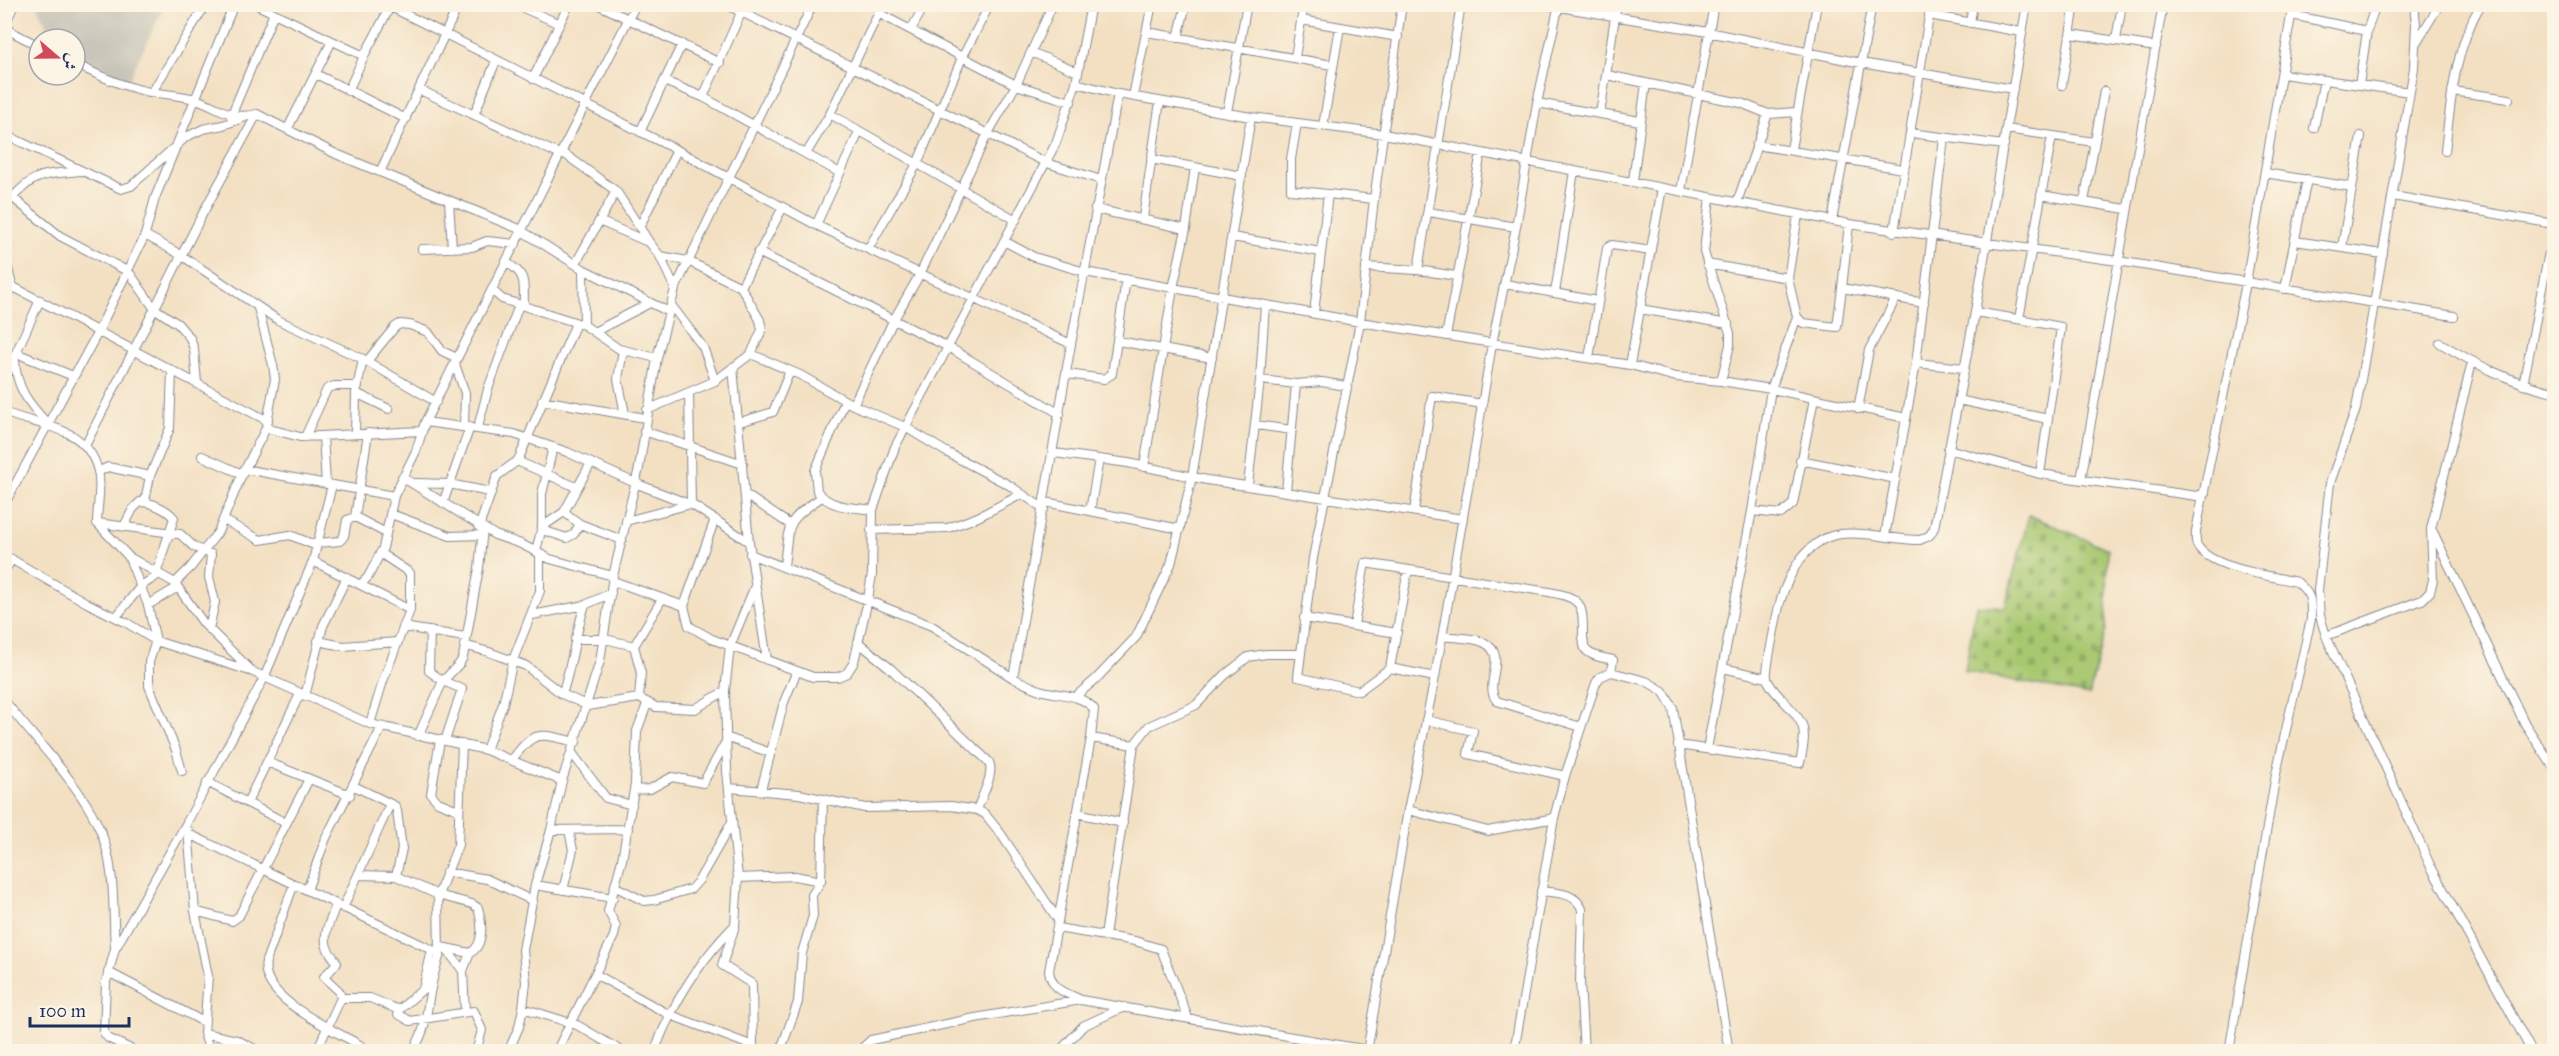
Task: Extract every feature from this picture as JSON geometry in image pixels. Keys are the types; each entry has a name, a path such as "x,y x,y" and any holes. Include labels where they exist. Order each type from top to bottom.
{"highway":[{"path":"4,23 12,4"}],"street":[{"path":"152,92 206,4"},
{"path":"4,505 98,332 146,236 154,198 234,4"},
{"path":"255,4 272,9 364,56"},
{"path":"380,172 459,4"},
{"path":"514,4 529,7 560,24"},
{"path":"533,79 569,4"},
{"path":"597,4 720,63"},
{"path":"364,586 380,553 394,496 416,451 425,422 636,4"},
{"path":"725,4 743,9 795,41 987,135 1047,163 1101,180"},
{"path":"508,1052 519,1027 523,1008 526,981 523,950 535,885 562,781 588,706 605,639 613,578 635,483 657,358 675,289 813,4"},
{"path":"806,154 830,114 883,4"},
{"path":"911,30 925,4"},
{"path":"868,249 917,164 962,58 990,4"},
{"path":"873,510 839,506 822,497 817,492 815,471 849,403 920,274 987,135 1016,85 1053,4"},
{"path":"715,519 684,606 689,626 693,630 730,646 813,677 838,677 847,673 854,662 872,574 873,510 900,435 950,348 1004,241 1047,163 1064,125 1076,83 1090,7 1078,4"},
{"path":"1133,96 1152,4"},
{"path":"1178,38 1186,4"},
{"path":"1227,112 1247,4"},
{"path":"1295,57 1304,4"},
{"path":"1402,4 1374,199 1360,322 1324,497 1299,654 1297,673 1300,679 1359,691 1390,668 1408,570"},
{"path":"1418,270 1461,4"},
{"path":"1542,4 1708,32 1861,63 1920,71 2013,89"},
{"path":"1600,114 1617,4"},
{"path":"1681,191 1714,4"},
{"path":"1791,149 1817,4"},
{"path":"1832,221 1872,4"},
{"path":"1894,232 1931,4"},
{"path":"1970,23 1973,4"},
{"path":"1678,745 1800,763 1805,737 1800,719 1773,689 1767,678 1781,598 1787,579 1795,567 1827,538 1842,534 1920,540 1932,532 1975,312 2027,4"},
{"path":"2062,85 2075,4"},
{"path":"2116,40 2122,4"},
{"path":"2081,480 2163,4"},
{"path":"2229,1052 2276,774 2311,619 2311,598 2297,582 2216,562 2203,553 2196,543 2196,531 2246,283 2293,4"},
{"path":"2360,85 2367,31 2376,4"},
{"path":"2414,4 2415,44 2410,92 2356,409 2331,483 2318,590 2320,616 2326,636 2430,865 2532,1052"},
{"path":"2415,44 2440,4"},
{"path":"2445,151 2459,51 2471,20 2481,4"},
{"path":"348,91 388,6 444,36 677,150 816,225 1071,344"},
{"path":"1367,1051 1408,810 1435,677 1492,344 1516,227 1537,103 1559,6"},
{"path":"231,116 272,9"},
{"path":"703,97 743,9"},
{"path":"878,13 1016,85 1071,102"},
{"path":"1929,15 2022,32"},
{"path":"2292,15 2367,31"},
{"path":"1301,20 1398,37"},
{"path":"4,23 12,32 27,40"},
{"path":"1323,126 1340,27"},
{"path":"1147,32 1332,65"},
{"path":"2071,33 2156,47"},
{"path":"288,128 332,41"},
{"path":"640,132 682,44"},
{"path":"1031,52 1078,72"},
{"path":"474,115 496,61"},
{"path":"87,69 109,80 152,92 196,100 231,116 243,118"},
{"path":"316,74 406,119"},
{"path":"2282,74 2410,92"},
{"path":"1607,75 1741,103 1768,114 1797,112"},
{"path":"2314,128 2324,80"},
{"path":"664,81 703,97 840,173"},
{"path":"1076,83 1118,94 1251,117 1384,134 1894,232 1933,235 2118,261 2454,316"},
{"path":"1633,181 1646,83"},
{"path":"420,90 561,154 616,191 660,256 675,289"},
{"path":"2084,202 2104,91"},
{"path":"2452,92 2509,99"},
{"path":"1013,678 1095,209 1118,94"},
{"path":"1143,218 1160,101"},
{"path":"1537,103 1640,121"},
{"path":"86,444 181,255 257,114"},
{"path":"4,134 114,187 124,189 131,186 177,145 197,131 257,114 336,154 510,225 579,266 650,303 670,309 703,347 715,381"},
{"path":"830,114 1016,220"},
{"path":"1737,202 1768,114"},
{"path":"1075,697 1096,679 1136,637 1171,564 1192,477 1251,117"},
{"path":"1297,123 1289,187 1293,192 1374,199"},
{"path":"2006,129 2094,142"},
{"path":"816,225 859,132"},
{"path":"1910,133 2004,145"},
{"path":"2052,136 2019,319 2061,327"},
{"path":"2342,247 2361,136"},
{"path":"1885,536 1917,363 1944,138"},
{"path":"1756,145 1903,169"},
{"path":"640,226 677,150"},
{"path":"1446,336 1481,153"},
{"path":"1152,159 1242,176"},
{"path":"1144,467 1173,288 1196,167"},
{"path":"4,206 37,176 82,171"},
{"path":"1554,293 1574,171"},
{"path":"2265,173 2352,187"},
{"path":"2285,289 2307,179"},
{"path":"1630,365 1662,188"},
{"path":"418,736 443,681 460,663 479,568 481,530 490,492 496,476 517,461 542,400 580,324 579,266 599,221 616,191"},
{"path":"1314,313 1328,194"},
{"path":"2041,195 2126,209"},
{"path":"2393,196 2554,226 2523,385"},
{"path":"1710,197 1704,242 1707,264 1728,324 1730,345 1722,381"},
{"path":"13,198 60,236 129,272 154,308 178,324 190,338 194,349 197,383"},
{"path":"449,201 452,248"},
{"path":"741,287 783,207"},
{"path":"1095,209 1186,229"},
{"path":"1429,212 1516,227"},
{"path":"1798,215 1788,278 1797,317 1803,323 1836,327 1850,224"},
{"path":"599,221 649,242"},
{"path":"146,236 181,255 258,308 365,360 436,402"},
{"path":"1232,237 1321,252"},
{"path":"422,249 472,247 487,241 516,244"},
{"path":"1004,241 1034,257 1085,272 1360,322 1630,365 1676,377 1771,389 1906,418"},
{"path":"2295,241 2383,254"},
{"path":"1589,358 1609,246 1651,251"},
{"path":"4,252 8,284 4,302"},
{"path":"759,252 950,348 1060,414"},
{"path":"542,400 625,414 646,414 715,381 751,354 762,330 760,320 741,287 688,261 660,256"},
{"path":"443,503 471,427 521,305 523,277 517,269 507,263"},
{"path":"1707,264 1788,278"},
{"path":"1366,267 1418,270 1456,276"},
{"path":"1067,374 1108,378 1112,374 1126,279"},
{"path":"8,284 197,383 267,424 294,436 421,431"},
{"path":"1505,284 1598,301"},
{"path":"1842,288 1924,303"},
{"path":"493,291 502,299 580,324 623,350 657,358"},
{"path":"1858,409 1869,350 1896,298"},
{"path":"487,301 502,299"},
{"path":"4,380 40,300"},
{"path":"594,332 650,303"},
{"path":"1248,485 1256,425 1265,305"},
{"path":"148,605 176,585 224,520 243,472 267,424 273,398 274,372 258,308"},
{"path":"1640,309 1728,324"},
{"path":"1975,312 2061,327"},
{"path":"1707,749 1752,511 1771,389 1797,317"},
{"path":"355,434 357,389 365,360 394,327 400,324 428,332 442,351 456,361 471,427"},
{"path":"2040,474 2061,327"},
{"path":"1118,341 1212,358"},
{"path":"2440,343 2472,362 2523,385 2554,392"},
{"path":"623,350 618,379 625,414"},
{"path":"751,354 790,371 849,403 906,427 948,453 1045,505 1090,511 1180,529"},
{"path":"16,355 73,376"},
{"path":"16,355 15,375 25,400 47,423 86,444 98,472 97,523 129,557 176,585 209,629 253,672"},
{"path":"2326,636 2421,600 2430,592 2433,580 2431,529 2472,362"},
{"path":"1917,363 1964,368"},
{"path":"733,367 740,422 750,554 767,660"},
{"path":"145,501 150,476 171,428 172,371"},
{"path":"740,422 773,412 790,371"},
{"path":"1260,380 1296,384 1322,382 1346,386"},
{"path":"1286,491 1296,384"},
{"path":"305,436 327,389 334,386 357,389 389,409"},
{"path":"689,392 691,504"},
{"path":"1414,511 1432,396 1483,404"},
{"path":"1752,511 1776,514 1790,508 1795,499 1800,460 1814,399"},
{"path":"1958,400 2048,420"},
{"path":"4,412 22,419 47,423"},
{"path":"425,422 471,427 526,437 691,504 749,542"},
{"path":"1256,425 1292,430"},
{"path":"644,431 743,464"},
{"path":"355,517 368,433"},
{"path":"137,1052 108,1038 104,1032 108,972 115,949 186,824 264,678 313,561 329,485 323,436"},
{"path":"486,750 503,704 513,660 532,615 541,586 538,553 542,529 542,494 553,447"},
{"path":"1948,449 2040,474 2197,496 2205,493"},
{"path":"1054,453 1462,519"},
{"path":"202,456 243,472 394,496"},
{"path":"1090,511 1099,459"},
{"path":"1800,460 1896,479"},
{"path":"517,461 576,487"},
{"path":"542,529 564,512 591,463"},
{"path":"98,472 104,467 110,467 150,476"},
{"path":"402,477 481,530 572,566 613,578 684,606"},
{"path":"414,483 449,484 490,492"},
{"path":"871,530 948,528 978,517 1022,494"},
{"path":"746,495 789,524"},
{"path":"784,566 789,524 804,508 822,497"},
{"path":"116,617 141,586 157,574 174,518 169,512 145,501 136,504 124,526"},
{"path":"626,521 691,504"},
{"path":"564,512 580,524 622,540"},
{"path":"390,514 450,536 481,530"},
{"path":"224,520 260,540 290,535 318,542 340,541 344,536 347,520 355,517 386,533"},
{"path":"97,523 183,535 191,545 211,554 209,577 215,606 209,629"},
{"path":"542,529 567,538 574,534 580,524"},
{"path":"2431,529 2525,724 2554,768"},
{"path":"370,724 410,610 410,573 380,553"},
{"path":"750,554 932,626 1013,678 1041,691 1089,702 1094,709 1091,738 1049,971 1050,981 1056,987 1081,1000 1378,1052"},
{"path":"4,572 8,557 156,641 253,672 370,724 486,750 562,781"},
{"path":"129,557 148,605 156,641 149,662 149,686 176,750 182,771"},
{"path":"313,561 410,610"},
{"path":"1354,625 1365,563 1550,592 1574,598 1583,611 1585,647 1590,653 1613,660 1611,672"},
{"path":"247,803 303,695 322,626 346,577"},
{"path":"595,974 668,1014 755,1049 752,984 722,965 735,926 738,878 729,788 725,691 730,646 755,586"},
{"path":"532,615 585,605 611,593"},
{"path":"639,698 641,673 634,646 662,599"},
{"path":"562,694 585,605"},
{"path":"1304,618 1397,633"},
{"path":"403,627 430,631 465,641 513,660 526,666 562,694 588,706 639,698 647,704 695,709 725,691"},
{"path":"430,631 429,671 443,681 460,688 463,692 443,740 431,794 438,802 458,810"},
{"path":"1442,636 1483,642 1492,648 1496,663 1491,691 1497,701 1581,727"},
{"path":"575,639 605,639 634,646"},
{"path":"318,641 343,646 397,642"},
{"path":"858,642 890,668 989,762 991,767 977,810"},
{"path":"1105,936 1134,745 1149,726 1196,705 1224,675 1248,657 1266,654 1299,654"},
{"path":"1390,668 1435,677"},
{"path":"1723,668 1767,678"},
{"path":"761,790 784,702 797,671"},
{"path":"1514,1052 1554,818 1565,776 1598,680 1611,672 1646,681 1663,691 1672,708 1729,1052"},
{"path":"4,700 42,743 97,822 107,850 115,949"},
{"path":"555,1052 614,936 616,926 608,915 616,887 632,805 637,731 647,704"},
{"path":"1426,720 1473,731 1468,754 1565,776"},
{"path":"307,890 326,838 350,795 382,727"},
{"path":"512,760 525,742 538,736 576,742"},
{"path":"728,738 771,753"},
{"path":"634,790 651,789 672,777 703,783 728,738"},
{"path":"1091,738 1134,745"},
{"path":"417,1050 427,1019 427,988 440,950 438,895 458,845 462,744"},
{"path":"572,753 606,798 632,805"},
{"path":"267,762 350,795"},
{"path":"195,911 235,920 239,916 309,779"},
{"path":"207,782 286,823"},
{"path":"354,786 390,804 397,811 402,849 396,876"},
{"path":"729,788 761,790 865,807 951,806 977,810 985,814 1001,834 1058,924 1105,936 1135,940 1161,949 1188,1018"},
{"path":"780,1052 798,1002 802,953 813,916 812,894 821,881 823,799"},
{"path":"316,1052 341,998 339,991 324,977 337,963 327,950 325,934 359,875 390,804"},
{"path":"1408,810 1488,831 1554,818"},
{"path":"1077,813 1123,823"},
{"path":"616,887 644,901 691,889 699,880 732,822"},
{"path":"186,824 189,834 195,911 208,976 204,1033 210,1052"},
{"path":"551,830 628,829"},
{"path":"563,890 573,850 569,830"},
{"path":"189,834 340,906 440,950 470,953 476,950 481,918 478,908 472,903 438,895 396,876 359,875"},
{"path":"446,872 487,879 533,901"},
{"path":"738,878 795,876 821,881"},
{"path":"294,884 264,969 271,986 281,996 301,1012 360,1046 363,1052"},
{"path":"535,885 613,898"},
{"path":"1541,891 1570,896 1577,900 1582,909 1580,981 1584,1052"},
{"path":"654,1052 668,1014 710,951 735,926"},
{"path":"440,950 463,971"},
{"path":"465,1012 463,971 470,953"},
{"path":"108,972 204,1022"},
{"path":"399,1010 427,988"},
{"path":"341,998 370,998 399,1010"},
{"path":"858,1052 871,1040 975,1018 1081,1000"},
{"path":"1059,1052 1083,1026 1125,1007"},
{"path":"523,1008 570,1022 623,1052"},
{"path":"399,1010 398,1014 401,1018 410,1021 474,1011 482,1030 476,1052"},
{"path":"204,1033 237,1040 261,1052"}],"shaded area":[{"path":"36,5 165,5 128,81 87,61 87,27 45,27 46,24"}],"green space":[{"path":"2029,515 2108,549 2106,629 2089,695 1965,671 1976,605 2005,607"}]}
